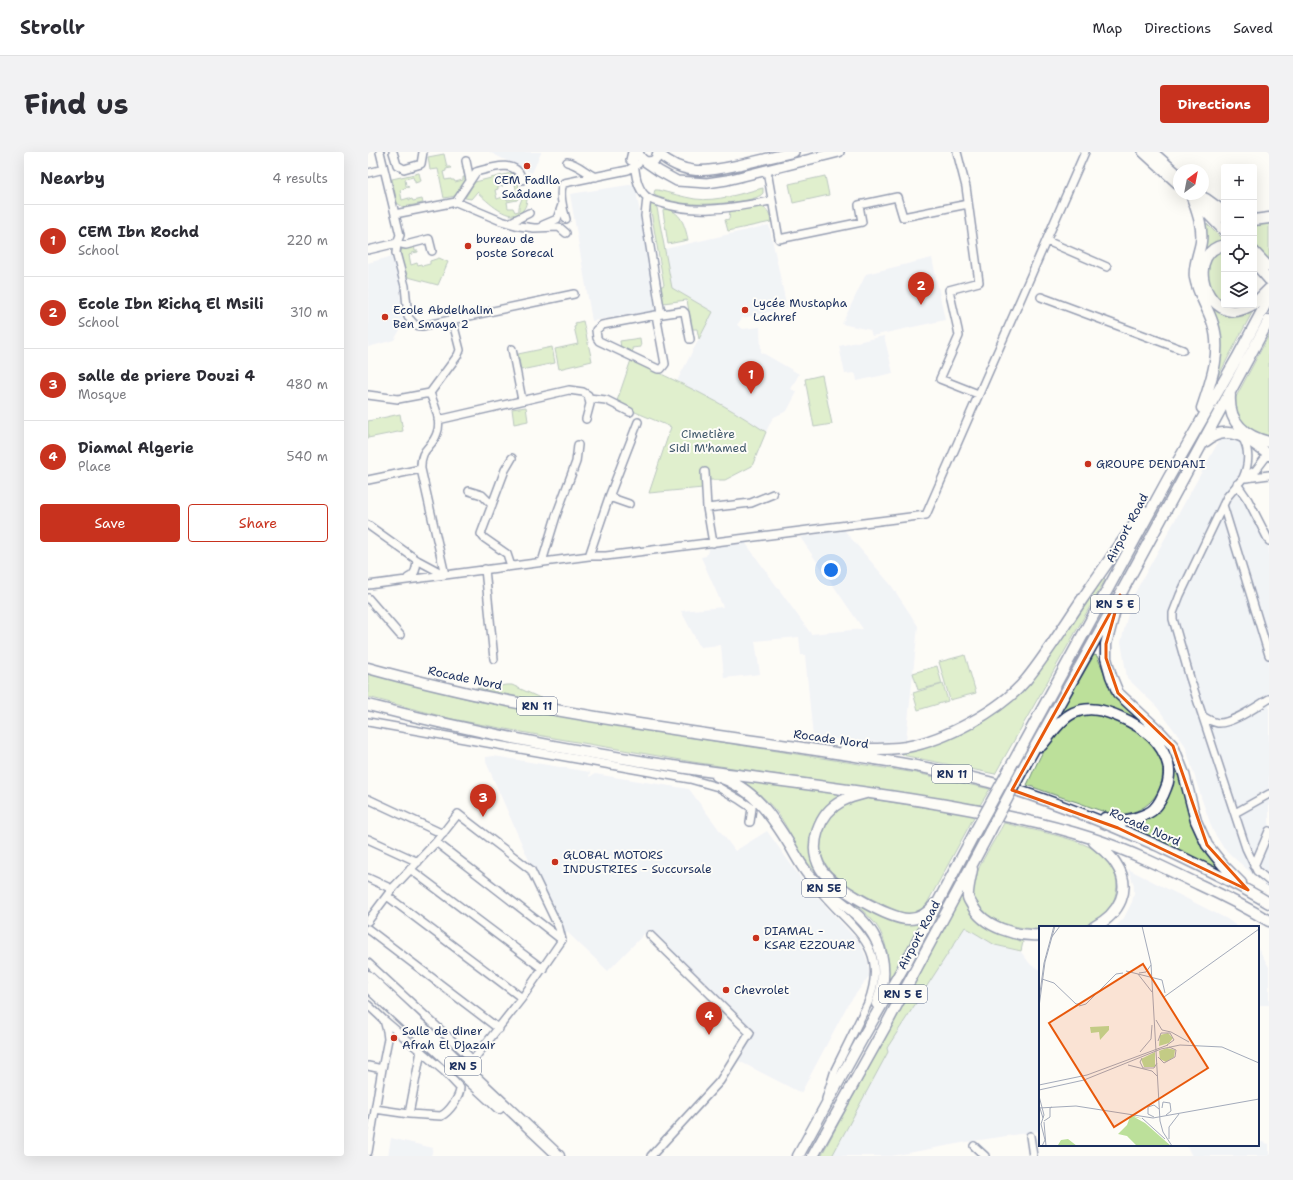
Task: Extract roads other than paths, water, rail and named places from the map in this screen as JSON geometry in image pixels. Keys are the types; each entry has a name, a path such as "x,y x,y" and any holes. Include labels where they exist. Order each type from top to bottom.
{"highway":[{"path":"1194,431 1213,375 1216,350 1214,324 1198,288 1195,277 1195,266 1202,232 1198,200"},
{"path":"1204,200 1221,210"},
{"path":"1257,220 1269,218"},
{"path":"1221,246 1216,247 1208,255 1204,263 1203,279 1206,291 1213,301 1221,307"},
{"path":"1257,299 1269,283"},
{"name":"Airport Road","path":"798,1156 862,1039 908,960 975,832 1194,431 1237,358 1269,298"},
{"path":"1223,308 1233,312 1246,308"},
{"name":"RN 5 E","path":"1025,765 1120,595 1269,320"},
{"path":"1230,393 1230,410 1235,422 1246,433 1269,442"},
{"path":"1203,443 1216,434 1232,432 1269,454"},
{"path":"815,750 882,749 906,747 938,738 970,723 1002,702 1025,681 1052,645 1112,556 1169,477"},
{"path":"1120,595 1106,644 1106,658 1110,676 1118,693 1160,732 1172,746 1184,774 1196,821 1207,845 1223,865 1248,890"},
{"name":"Rocade Nord","path":"368,668 402,678 514,702 634,723 902,764 989,782 1084,814 1171,852 1248,890 1269,903"},
{"path":"368,705 422,719 483,732 607,755 697,770 870,792 1027,821 1090,838 1145,859 1176,873 1269,921"},
{"path":"1025,765 1060,723 1072,714 1084,710 1096,709 1112,714 1131,722 1145,731 1162,748 1169,765 1168,783 1162,799 1154,810 1137,818 1122,821 1084,814"},
{"name":"Airport Road","path":"813,1156 885,1027 1025,765"},
{"name":"RN 5E","path":"697,770 728,780 738,785 754,797 768,812 808,873 856,914 866,924 876,939 882,954 884,970 880,995 862,1039"},
{"path":"870,792 842,801 829,810 823,818 818,828 815,843 816,858 822,870 840,888 896,917 909,919 918,918 931,909 941,897"},
{"path":"1090,838 1115,862 1122,873 1123,889 1120,902 1115,911 1104,922 1096,926"},
{"path":"973,862 968,897 975,911 989,924 1002,929 1022,934 1039,935"},
{"name":"RN 5","path":"368,976 558,1156"},
{"name":"RN 5","path":"368,987 449,1069 502,1110 549,1156"}],"main road":[{"path":"645,161 650,162 656,159 658,152 670,163 679,167 708,171 794,152"},
{"path":"634,158 641,158 666,176 677,181 707,183 767,171 838,152"},
{"path":"1143,152 1173,180"},
{"path":"1153,152 1173,170"},
{"path":"685,182 688,169"},
{"path":"1200,200 1221,227"},
{"path":"1202,200 1221,216"},
{"path":"1257,254 1269,267"},
{"path":"1257,267 1269,283"}],"street":[{"path":"380,152 400,235 396,253 405,286 408,317 415,325 422,326 574,294"},
{"path":"393,152 397,164 404,168 420,164 423,152"},
{"path":"957,152 966,187 979,282 949,290 958,336 940,379 978,394"},
{"path":"368,585 589,556 606,556 713,543 926,514 1086,153"},
{"path":"395,214 456,202 509,223 527,227 563,227 566,221 562,205 561,189 564,183 614,174 634,158 641,190 647,198 669,205 694,210 729,208 771,201"},
{"path":"466,161 470,180"},
{"path":"567,162 575,164 597,177"},
{"path":"456,202 476,172 505,166 512,167 521,174 522,180"},
{"path":"368,173 384,169"},
{"path":"767,171 771,201 779,239 862,222 859,205 897,197 903,217 968,204"},
{"path":"647,198 645,216 658,315 664,364 662,369 658,369 599,341 597,338 596,330 602,325 658,315 684,312 690,339"},
{"path":"559,227 556,224 562,205"},
{"path":"509,223 528,214 527,227"},
{"path":"537,227 561,216 566,221"},
{"path":"368,250 397,243 406,245 429,239 432,252"},
{"path":"1047,241 1107,267"},
{"path":"1041,297 1183,350"},
{"path":"368,395 398,399 430,393 458,355 460,350 452,319"},
{"path":"512,349 522,400"},
{"path":"438,420 569,390 583,392 589,398 590,404 586,419"},
{"path":"430,393 438,420 437,433 424,451 420,460 445,575"},
{"path":"589,398 606,400 630,412"},
{"path":"589,556 609,497 638,422"},
{"path":"1242,437 1248,452 1248,465 1243,478"},
{"path":"542,562 556,516 576,462 578,445"},
{"path":"1269,454 1256,470 1243,478 1237,484 1227,497 1180,595 1173,619 1179,642 1246,848 1257,871 1269,881"},
{"path":"511,566 508,554 484,538 481,534 505,470 512,458"},
{"path":"368,480 421,469"},
{"path":"704,472 707,508 713,543"},
{"path":"1243,478 1269,475"},
{"path":"1237,484 1248,500 1269,541"},
{"path":"469,491 482,495 492,505"},
{"path":"707,508 751,503 773,494"},
{"path":"609,497 630,504"},
{"path":"1223,505 1269,655"},
{"path":"368,525 417,560 445,575"},
{"path":"406,580 414,575 417,560"},
{"path":"485,569 494,659"},
{"path":"368,598 400,635"},
{"path":"1204,717 1211,721 1220,723 1230,720 1269,699"},
{"path":"368,722 690,779 718,787 752,808 750,822"},
{"path":"1235,813 1269,794"},
{"path":"368,799 442,834"},
{"path":"368,921 392,889 436,842 458,814 531,870 559,928 562,940 543,969 499,1029 466,1069"},
{"path":"1254,866 1269,831"},
{"path":"368,839 418,862"},
{"path":"436,842 562,940"},
{"path":"410,869 543,969"},
{"path":"808,873 825,897 864,938 871,951 876,976 872,993 835,1070 825,1105"},
{"path":"368,878 392,889"},
{"path":"387,896 522,998"},
{"path":"368,929 499,1029"},
{"path":"650,935 750,1033 716,1087 651,1156"},
{"path":"368,963 473,1060"},
{"path":"368,1005 421,1051 449,1069 461,1090 445,1114 441,1116 409,1114 375,1109"},
{"path":"368,1152 370,1133 388,1040 384,1020"},
{"path":"409,1114 421,1051"},
{"path":"368,1066 382,1069"},
{"path":"1030,1136 1033,1156"},
{"path":"974,1146 984,1156"}],"place":[{"name":"CEM Fadila Saâdane","path":"527,166"},
{"name":"bureau de poste Sorecal","path":"468,246"},
{"name":"Ecole Ibn Richq El Msili","path":"921,305"},
{"name":"Lycée Mustapha Lachref","path":"745,310"},
{"name":"Ecole Abdelhalim Ben Smaya 2","path":"385,317"},
{"name":"CEM Ibn Rochd","path":"751,394"},
{"name":"GROUPE DENDANI","path":"1088,464"},
{"name":"salle de priere Douzi 4","path":"483,817"},
{"name":"GLOBAL MOTORS INDUSTRIES - Succursale","path":"555,862"},
{"name":"DIAMAL - KSAR EZZOUAR","path":"756,938"},
{"name":"Chevrolet","path":"726,990"},
{"name":"Diamal Algerie","path":"709,1035"},
{"name":"Salle de diner Afrah El Djazair","path":"394,1038"}],"park label":[{"name":"Cimetière Sidi M'hamed","path":"708,441"}]}
